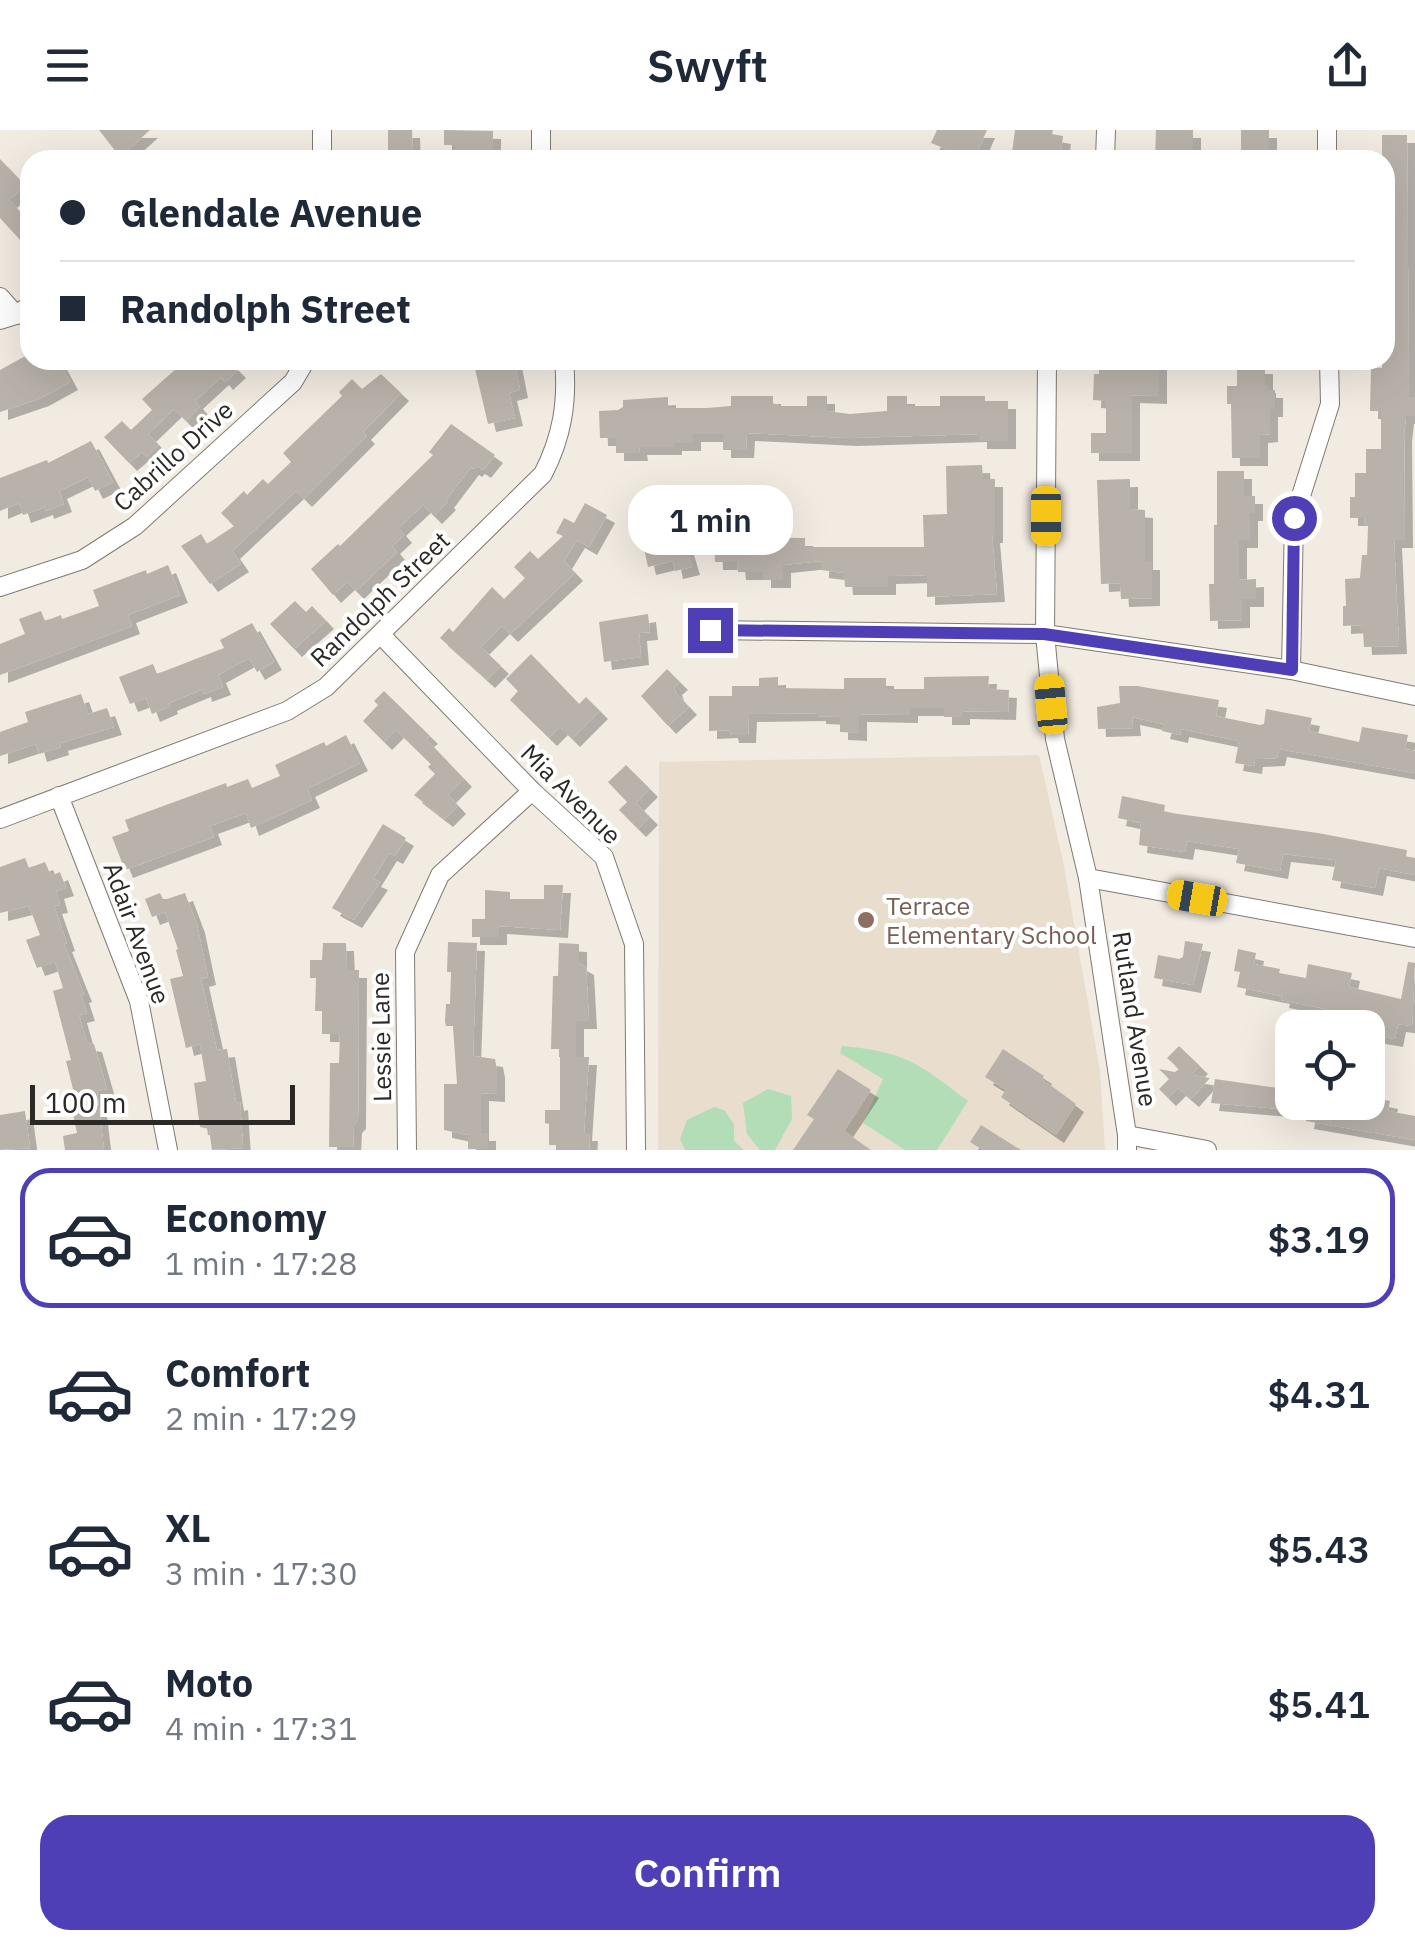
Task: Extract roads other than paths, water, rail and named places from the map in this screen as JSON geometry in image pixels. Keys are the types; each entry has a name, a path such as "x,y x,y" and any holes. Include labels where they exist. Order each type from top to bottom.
{"street":[{"path":"0,297 15,313"},
{"name":"Cabrillo Drive","path":"0,587 82,560 135,526 293,382 300,370"},
{"name":"Randolph Street","path":"0,819 288,710 326,687 542,474 556,447 564,410 564,370"},
{"name":"Rutland Avenue","path":"1047,370 1044,634 1054,739 1088,878 1127,1143"},
{"path":"1292,670 1294,518 1330,404 1329,370"},
{"path":"710,630 1044,634 1292,670 1415,696"},
{"name":"Mia Avenue","path":"382,635 532,790 604,857 634,944 636,1150"},
{"name":"Lessie Lane","path":"407,1150 406,952 440,876 532,790"},
{"name":"Adair Avenue","path":"59,796 139,1001 168,1150"},
{"path":"1088,878 1415,938"},
{"path":"1127,1143 1208,1150"}],"place":[{"name":"Terrace Elementary School","path":"866,920"}]}
